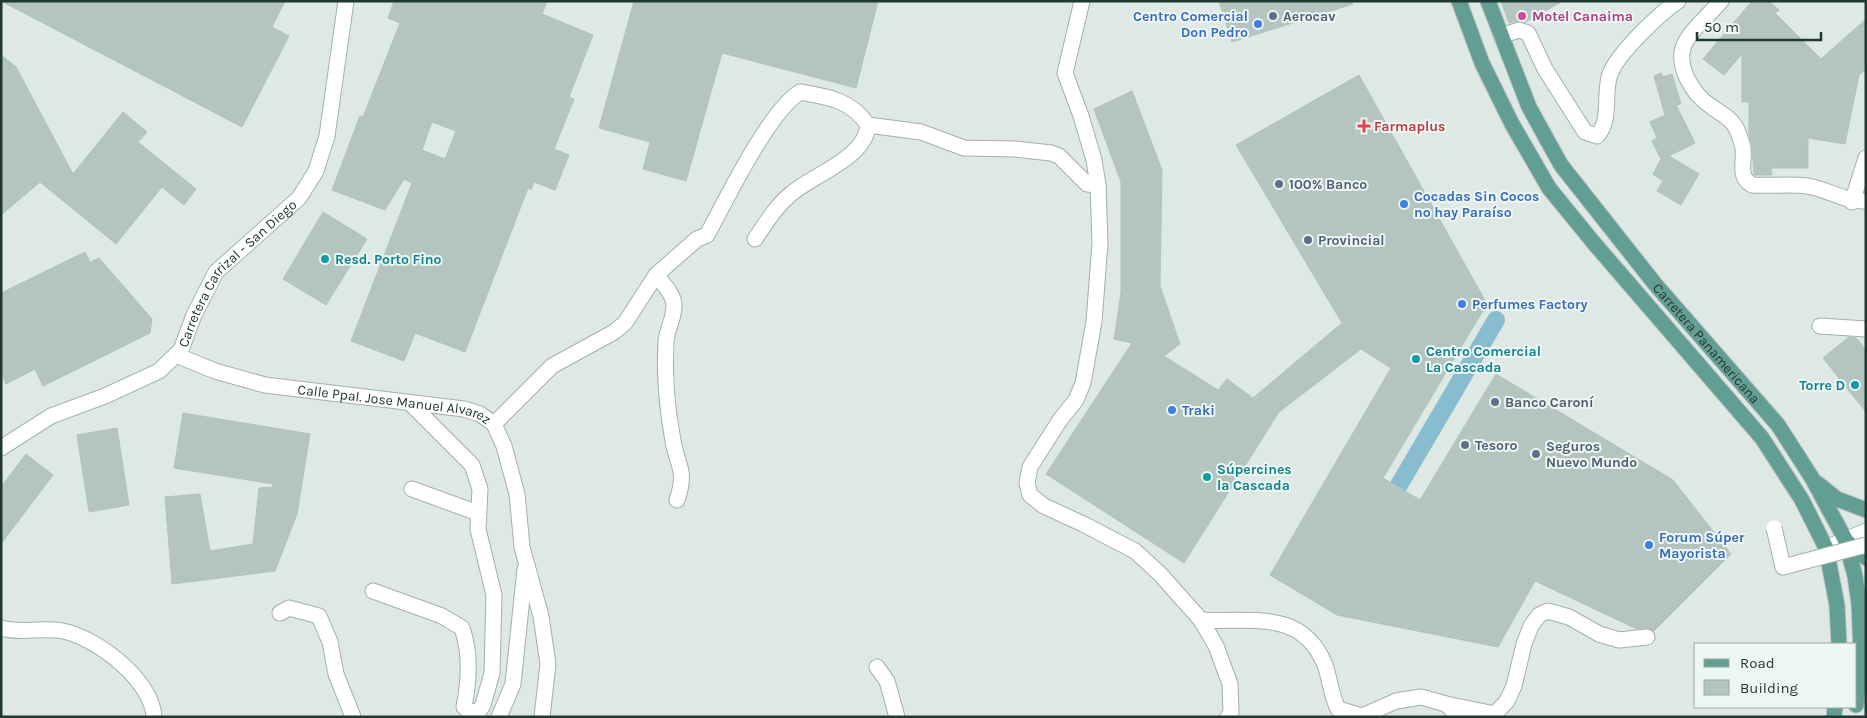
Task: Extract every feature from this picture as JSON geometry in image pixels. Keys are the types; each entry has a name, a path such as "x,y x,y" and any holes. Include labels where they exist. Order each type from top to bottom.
{"main road":[{"name":"Carretera Panamericana","path":"1459,1 1482,62 1512,124 1549,188 1593,242 1762,438 1802,500 1826,548 1837,605 1839,643"},
{"name":"Carretera Panamericana","path":"1488,1 1529,108 1562,165 1655,284 1778,425 1812,478 1845,539 1855,576 1859,604 1861,652 1857,695"},
{"path":"1812,478 1837,499 1866,510"},
{"path":"1802,500 1828,531 1845,539 1866,558"}],"street":[{"name":"Carretera Carrizal - San Diego","path":"1,448 51,416 105,396 159,371 181,350 194,315 216,272 299,198 316,170 327,136 334,97 336,61 346,1"},
{"path":"1082,1 1065,73 1081,116 1094,160 1098,185 1100,243 1094,322 1083,383 1076,400 1060,420 1030,467 1027,483 1030,495 1044,506 1084,524 1134,551 1160,574 1201,620 1216,646 1230,684 1231,712 1228,717"},
{"path":"1500,36 1520,30 1528,34 1545,69 1585,132 1597,136 1603,129 1606,89 1611,72 1629,46 1678,1"},
{"path":"1721,1 1686,41 1682,64 1689,82 1698,94 1711,107 1723,113 1736,127 1743,147 1743,176 1746,182 1752,185 1806,186 1859,202 1866,158"},
{"path":"494,424 552,366 614,332 625,323 656,275 697,240 707,235 756,148 793,96 800,92 838,101 858,110 868,125 868,136 863,144 818,178 792,192 778,207 755,239"},
{"path":"868,125 921,132 964,148 1015,149 1051,153 1058,156 1087,184 1098,185"},
{"path":"656,275 671,294 674,304 667,332 665,358 673,442 682,468 683,483 677,500"},
{"path":"1820,326 1866,329"},
{"name":"Calle Ppal. Jose Manuel Alvarez","path":"176,355 215,370 265,385 464,409 480,414 494,424 504,446 517,494 522,547 541,616 548,664 542,717"},
{"path":"373,591 442,616 462,628 466,641 470,678 464,707 470,712 478,711 483,705 492,673 494,595 478,529 480,489 472,465 410,403"},
{"path":"412,489 478,513"},
{"path":"1774,528 1783,567 1866,545"},
{"path":"1826,548 1866,531"},
{"path":"500,717 513,684 526,560"},
{"path":"280,613 290,608 319,616 330,642 336,674 353,717"},
{"path":"1201,620 1270,620 1299,630 1318,652 1325,666 1332,695 1338,709 1362,716 1396,701 1421,697 1497,715 1508,701 1531,626 1540,615 1548,611 1569,617 1599,634 1619,640 1647,637"},
{"path":"1,628 11,631 62,631 83,637 104,648 146,691 154,717"},
{"path":"876,667 886,681 897,717"},
{"path":"1446,704 1459,717"}],"building":[{"path":"1,1 285,1 272,27 289,36 242,127"},
{"path":"394,1 547,1 542,14 593,35 569,97 574,99 554,149 569,155 555,190 534,182 531,190 528,188 465,352 415,333 404,361 351,341 412,183 404,179 385,210 332,190 360,116 363,117 400,23 388,18","holes":["432,122 456,131 445,159 422,150"]},
{"path":"634,1 878,1 856,88 722,53 686,181 643,169 650,142 599,128"},
{"name":"Centro Comercial Don Pedro","path":"1219,1 1352,1 1353,4 1232,42"},
{"name":"Motel Canaima","path":"1501,1 1563,1 1525,22 1509,23"},
{"path":"1752,1 1769,1 1779,10 1775,13 1821,59 1866,19 1866,69 1859,75 1845,144 1808,138 1808,168 1771,168 1772,175 1754,175 1752,146 1749,135 1749,102 1742,102 1742,54 1724,75 1703,59"},
{"path":"1,55 16,67 73,174 123,112 147,132 138,142 196,189 184,205 162,187 116,244 40,182 1,215"},
{"path":"1661,73 1663,77 1672,74 1681,104 1676,105 1695,143 1669,156 1699,174 1681,205 1657,191 1663,181 1653,174 1661,159 1652,141 1657,138 1650,122 1665,115 1654,76"},
{"name":"Centro Comercial La Cascada","path":"1359,75 1487,304 1383,478 1420,500 1496,374 1673,480 1731,554 1654,631 1646,628 1637,629 1535,581 1498,647 1337,615 1270,575 1391,368 1361,349 1279,412 1184,563 1046,474 1132,343 1114,339 1121,293 1121,182 1094,109 1132,91 1162,170 1160,286 1180,344 1164,356 1218,390 1227,379 1253,398 1342,323 1236,145"},
{"name":"Resd. Porto Fino","path":"323,212 367,239 326,305 283,279"},
{"path":"85,252 90,262 99,258 152,319 150,333 43,386 35,369 6,384 1,373 1,293"},
{"name":"Torre D","path":"1849,337 1856,338 1866,350 1866,412 1823,358"},
{"path":"183,413 310,434 297,514 275,571 172,584 165,497 200,494 210,551 253,544 259,488 273,487 273,484 174,468"},
{"path":"117,428 129,505 89,512 77,435"},
{"path":"26,454 53,475 1,544 1,487"}],"waterway":[{"path":"1399,485 1496,320"}],"place":[{"name":"Aerocav","path":"1273,16"},
{"name":"Motel Canaima","path":"1522,16"},
{"name":"Centro Comercial Don Pedro","path":"1258,24"},
{"name":"Farmaplus","path":"1364,126"},
{"name":"100% Banco","path":"1279,184"},
{"name":"Cocadas Sin Cocos no hay Paraíso","path":"1404,204"},
{"name":"Provincial","path":"1308,240"},
{"name":"Resd. Porto Fino","path":"325,259"},
{"name":"Perfumes Factory","path":"1462,304"},
{"name":"Centro Comercial La Cascada","path":"1416,359"},
{"name":"Torre D","path":"1855,385"},
{"name":"Banco Caroní","path":"1495,402"},
{"name":"Traki","path":"1172,410"},
{"name":"Tesoro","path":"1465,445"},
{"name":"Seguros Nuevo Mundo","path":"1536,454"},
{"name":"Súpercines la Cascada","path":"1207,477"},
{"name":"Forum Súper Mayorista","path":"1649,545"}]}
